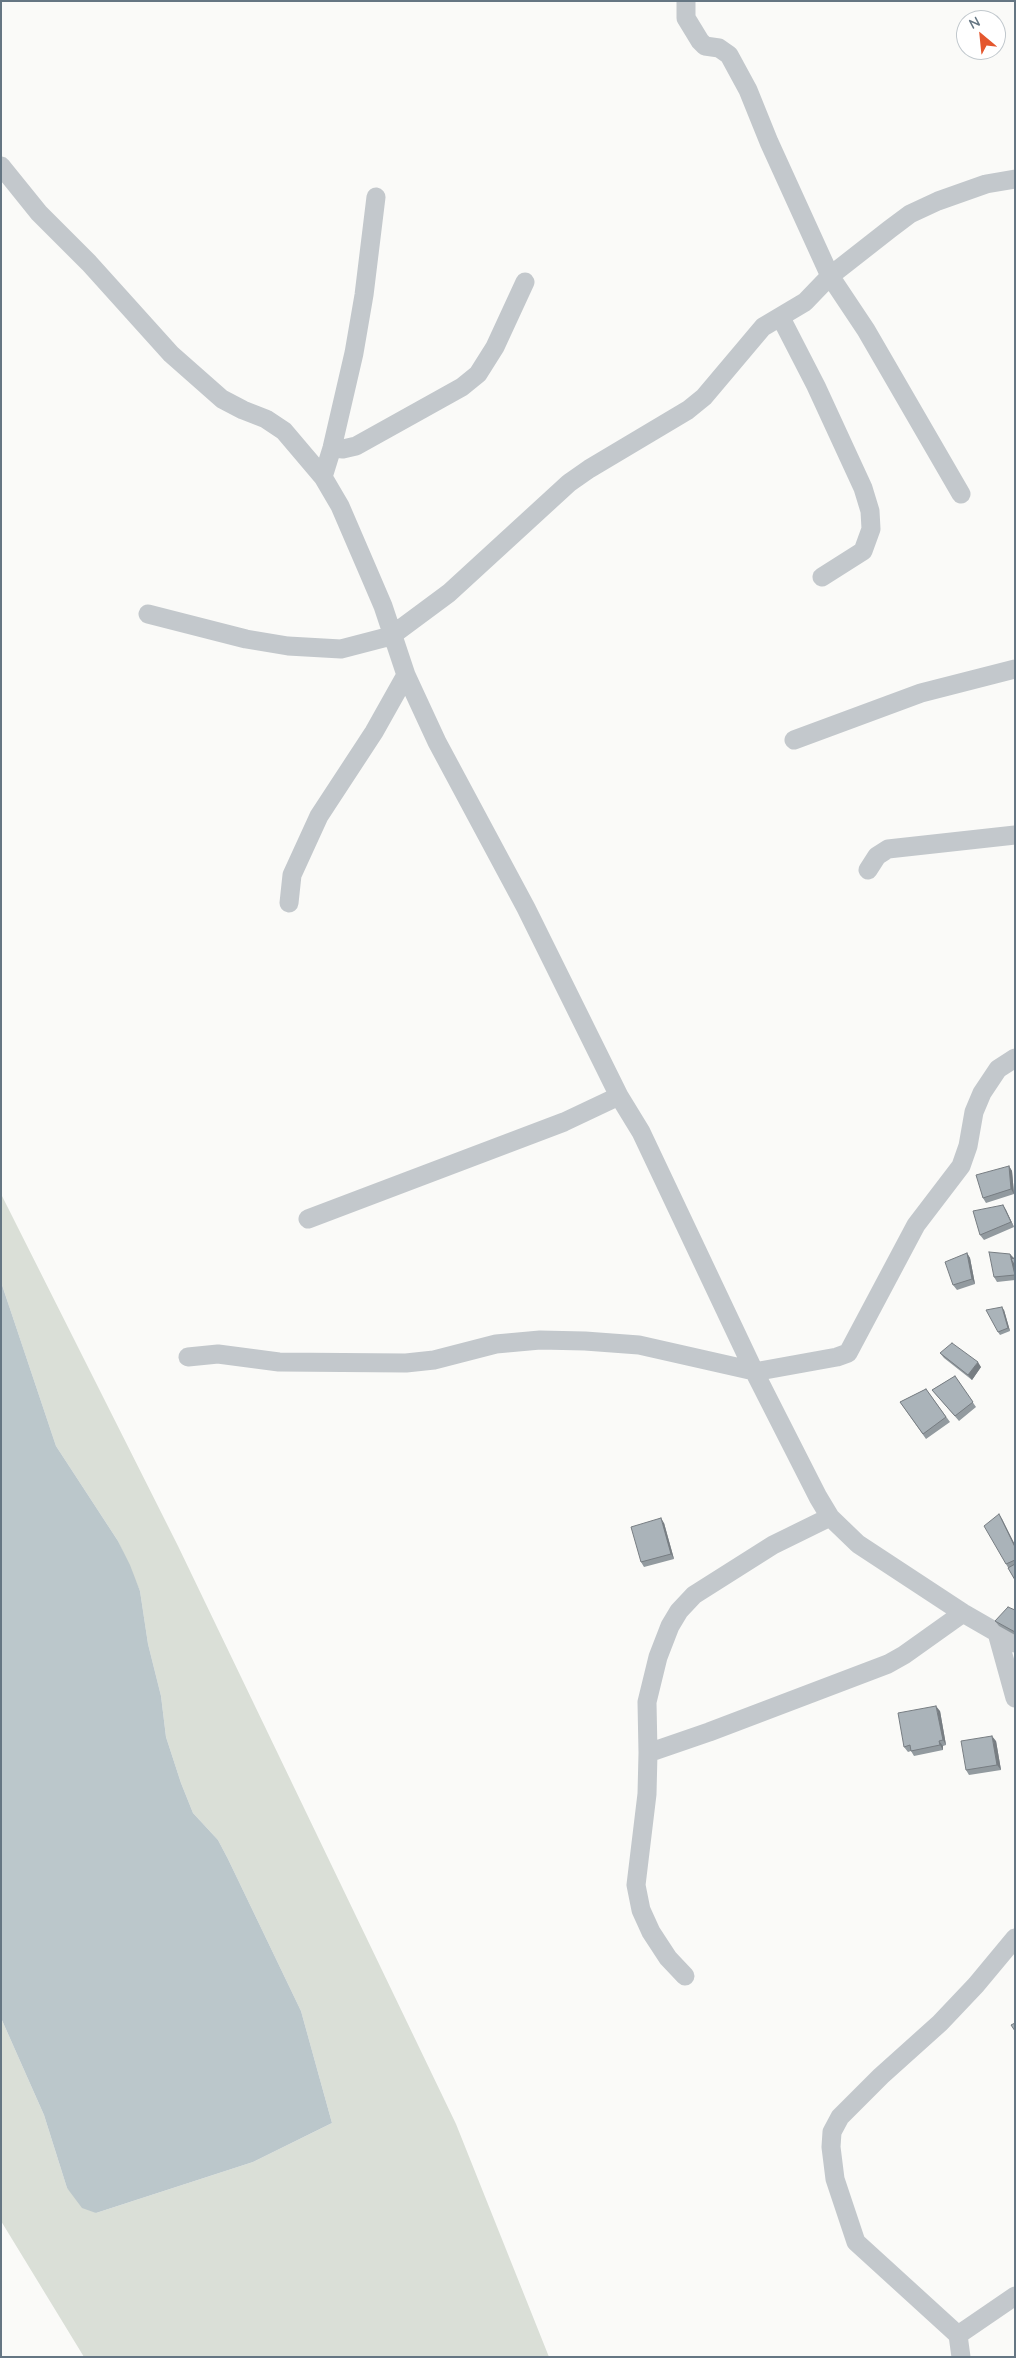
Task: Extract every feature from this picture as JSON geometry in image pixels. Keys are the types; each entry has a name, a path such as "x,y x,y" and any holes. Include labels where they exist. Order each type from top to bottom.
{"street":[{"path":"686,1 686,18 692,30 706,46 718,48 729,55 748,90 769,142 830,276 866,330 961,494"},
{"path":"1,166 40,213 89,263 171,354 222,399 266,420 284,431 323,476 340,506 368,571 383,606 391,636 406,675 437,742 526,908 619,1096 642,1132 754,1371 830,1517 858,1544 963,1613 1015,1642"},
{"path":"148,614 246,639 288,646 341,649 391,636 449,593 569,483 589,468 688,410 704,397 750,339 762,327 805,302 830,276 910,214 967,190 1015,179"},
{"path":"323,476 332,448 354,352 363,304 376,197"},
{"path":"332,448 343,450 356,446 447,396 478,374 495,347 525,282"},
{"path":"780,318 816,386 863,488 870,511 871,529 863,550 822,577"},
{"path":"794,740 921,693 1015,669"},
{"path":"289,903 292,875 319,816 374,732 406,675"},
{"path":"868,870 877,856 888,849 922,843 1015,834"},
{"path":"188,1357 218,1354 279,1362 406,1363 434,1360 496,1344 540,1340 585,1341 639,1345 754,1371 837,1357 848,1353 916,1225 961,1166 968,1146 974,1112 990,1078 1013,1055"},
{"path":"308,1219 564,1122 619,1096"},
{"path":"685,1976 668,1958 651,1932 641,1910 636,1885 646,1794 648,1752 647,1702 658,1657 678,1611 694,1595 773,1545 830,1517"},
{"path":"648,1752 709,1732 888,1664 904,1655 963,1613"},
{"path":"997,1633 1015,1698"},
{"path":"961,2357 958,2335 856,2242 835,2179 831,2147 832,2132 840,2117 881,2076 940,2023 976,1985 1015,1938"},
{"path":"958,2335 1015,2296"}],"shaded area":[{"path":"1,1194 178,1546 456,2124 549,2357 84,2357 1,2221 1,2018 44,2115 67,2188 96,2213 253,2162 332,2123 301,2011 218,1840 193,1813 181,1783 166,1737 161,1696 148,1644 140,1591 118,1541 56,1446 1,1282"},
{"path":"1,1282 56,1446 118,1541 130,1565 140,1591 148,1644 161,1696 166,1737 181,1783 193,1813 218,1840 228,1859 301,2011 332,2123 253,2162 96,2213 82,2208 67,2188 44,2115 1,2018"}],"building":[{"path":"1009,1166 1011,1189 983,1198 976,1175"},
{"path":"1003,1205 1011,1222 980,1235 973,1211"},
{"path":"989,1252 1010,1254 1015,1275 994,1277"},
{"path":"967,1253 972,1279 953,1285 945,1262"},
{"path":"1015,1258 1015,1266 1011,1259"},
{"path":"1002,1307 1008,1328 998,1332 986,1310"},
{"path":"952,1343 978,1362 968,1375 940,1353"},
{"path":"955,1376 973,1402 955,1416 932,1390"},
{"path":"926,1389 946,1417 923,1434 900,1402"},
{"path":"999,1514 1015,1547 1015,1560 1006,1564 984,1526"},
{"path":"661,1518 671,1554 641,1562 631,1527"},
{"path":"1015,1564 1015,1580 1008,1568"},
{"path":"1008,1607 1015,1610 1015,1632 995,1621"},
{"path":"936,1706 943,1740 939,1741 940,1745 911,1751 910,1745 904,1747 898,1713"},
{"path":"992,1736 997,1765 966,1770 961,1741"},
{"path":"1015,2023 1015,2031 1011,2025"}]}
